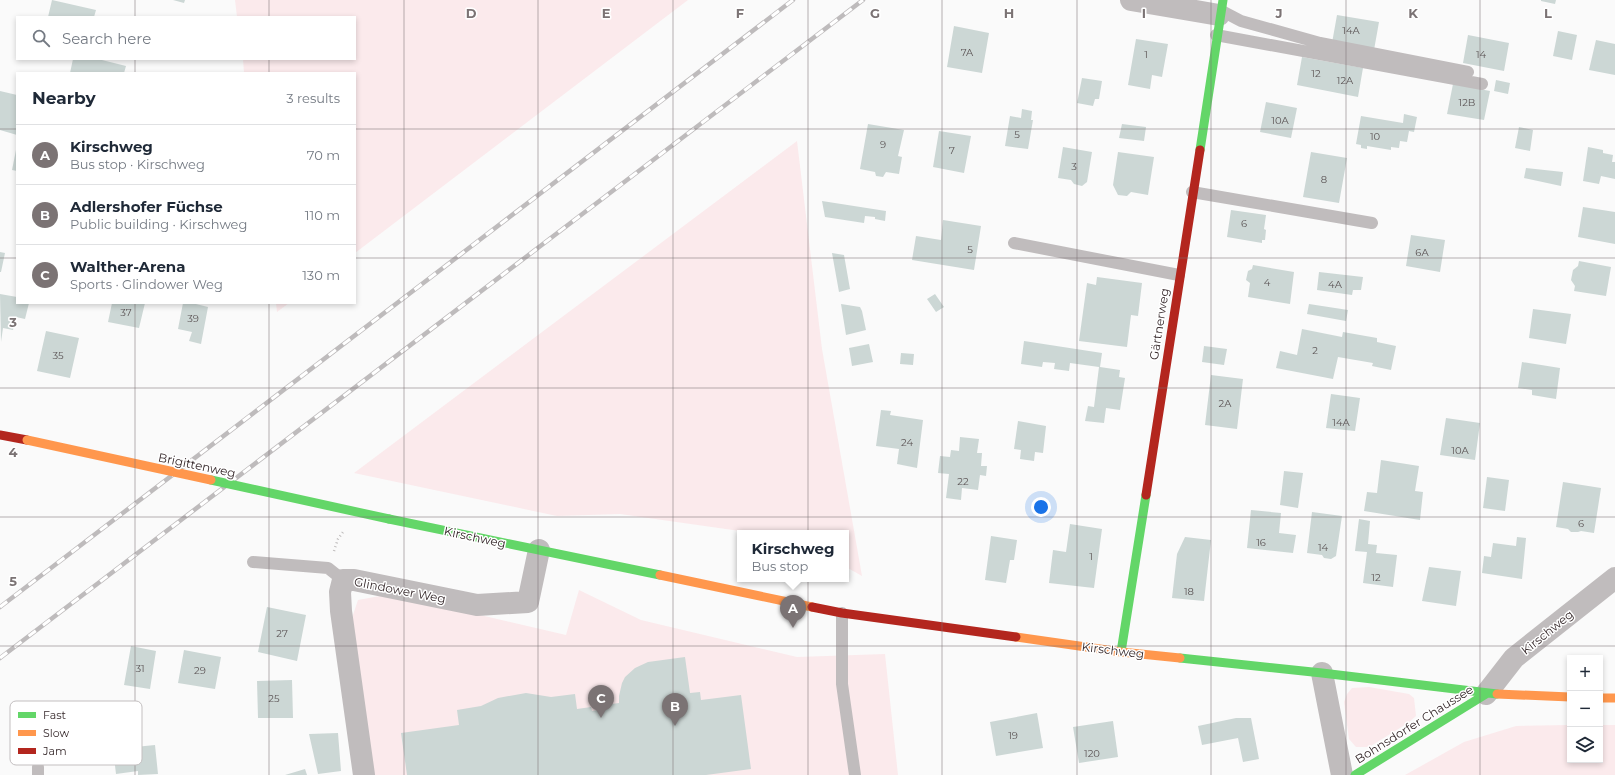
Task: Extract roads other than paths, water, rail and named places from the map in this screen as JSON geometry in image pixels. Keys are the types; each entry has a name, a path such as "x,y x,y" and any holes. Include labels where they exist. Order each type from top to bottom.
{"street":[{"path":"1131,0 1220,15"},
{"name":"Gärtnerweg","path":"1121,652 1220,15"},
{"name":"Brigittenweg","path":"0,435 389,519"},
{"name":"Kirschweg","path":"389,519 842,613 1121,652 1322,673 1486,694 1567,697"},
{"name":"Glindower Weg","path":"336,574 354,580 477,605 528,602 539,550"},
{"name":"Glindower Weg","path":"336,574 340,592 341,611 364,775"},
{"name":"Kirschweg","path":"1486,694 1514,658 1615,578"},
{"path":"1322,673 1342,775"},
{"name":"Bohnsdorfer Chaussee","path":"1354,775 1486,694"},
{"path":"1603,698 1615,698"}],"lane":[{"path":"1220,15 1320,43 1468,72"},
{"path":"1220,15 1482,84"},
{"path":"1192,192 1372,223"},
{"path":"1014,243 1179,275"},
{"path":"253,562 336,574"},
{"path":"842,613 842,684 855,775"}],"railway":[{"path":"0,607 793,0"},
{"path":"0,658 863,0"}],"place":[{"name":"Kirschweg","path":"793,628"},
{"name":"Walther-Arena","path":"601,718"},
{"name":"Adlershofer Füchse","path":"675,726"}]}
